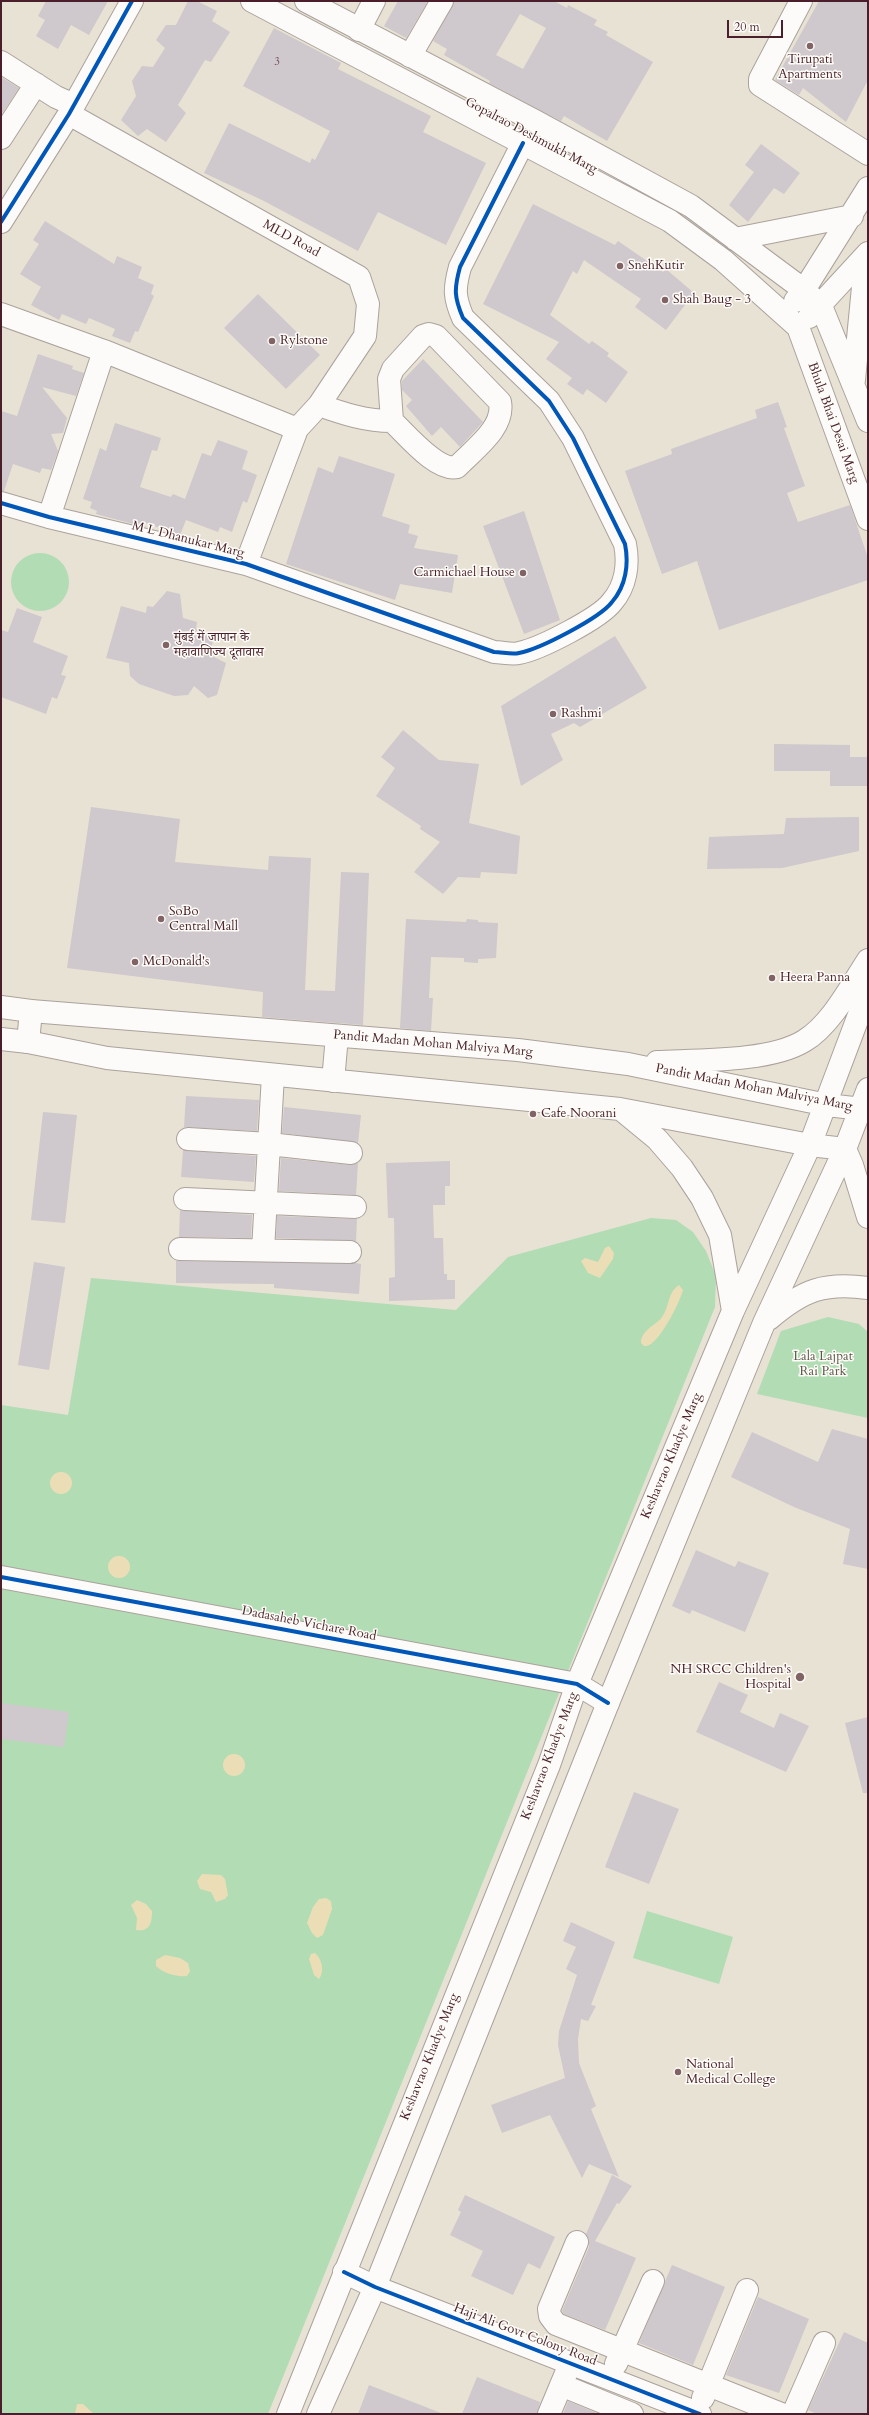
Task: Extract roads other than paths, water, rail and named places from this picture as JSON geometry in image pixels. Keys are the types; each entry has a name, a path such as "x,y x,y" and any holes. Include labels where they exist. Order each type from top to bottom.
{"main road":[{"path":"1,222 132,1"},
{"name":"Gopalrao Deshmukh Marg","path":"252,1 670,221 723,260 791,320"},
{"name":"Gopalrao Deshmukh Marg","path":"306,1 691,206 804,290 821,306"},
{"path":"359,30 374,1"},
{"path":"410,56 442,1"},
{"path":"801,1 760,79 760,85 868,154"},
{"name":"MLD Road","path":"1,62 36,84 68,107 359,277 368,304 365,336 319,405 297,430 246,564"},
{"path":"1,138 36,84"},
{"name":"M L Dhanukar Marg","path":"1,503 49,517 246,564 494,652 518,654 538,647 578,628 612,602 625,578 627,556 625,544 573,438 549,401 463,318 456,302 455,286 460,267 523,143"},
{"path":"791,320 804,290 852,216 868,188"},
{"path":"735,239 852,216"},
{"path":"791,320 821,306 867,254"},
{"path":"854,383 867,254"},
{"path":"821,306 854,383 868,421"},
{"path":"1,314 104,352 297,430"},
{"name":"Bhula Bhai Desai Marg","path":"791,320 868,519"},
{"path":"319,405 353,417 372,421 392,421 438,464 449,469 457,467 462,462 498,423 502,412 500,402 436,336 429,334 423,336 393,369 389,379 392,421"},
{"path":"49,517 104,352"},
{"path":"628,1064 774,1053 804,1041 831,1016 868,960"},
{"path":"827,1105 868,991"},
{"name":"Pandit Madan Mohan Malviya Marg","path":"1,1007 31,1011 518,1050 628,1064 827,1105 866,1105"},
{"path":"28,1042 31,1011"},
{"path":"333,1081 337,1036"},
{"path":"1,1039 28,1042 107,1058 620,1109 810,1145 845,1149"},
{"path":"263,1250 273,1075"},
{"name":"Keshavrao Khadye Marg","path":"288,2414 549,1765 577,1684 733,1311 827,1105"},
{"path":"318,2414 374,2287 608,1703 764,1323 866,1105"},
{"path":"620,1109 657,1139 682,1168 702,1198 720,1235 733,1311"},
{"path":"188,1139 269,1144 351,1153"},
{"path":"845,1149 852,1165 868,1218"},
{"path":"185,1199 354,1208"},
{"path":"180,1249 350,1252"},
{"path":"764,1323 791,1300 817,1289 845,1285 868,1288"},
{"name":"Dadasaheb Vichare Road","path":"1,1577 577,1684 608,1703"},
{"path":"577,2242 549,2309 550,2316 556,2324 781,2414"},
{"name":"Haji Ali Govt Colony Road","path":"344,2272 374,2287 610,2379 647,2404 698,2413"},
{"path":"610,2379 653,2281"},
{"path":"698,2413 747,2290"},
{"path":"793,2414 824,2343"},
{"path":"549,2414 570,2363"},
{"path":"561,2385 632,2414"}],"place":[{"name":"Tirupati Apartments","path":"810,46"},
{"name":"SnehKutir","path":"620,266"},
{"name":"Shah Baug - 3","path":"665,300"},
{"name":"Rylstone","path":"272,341"},
{"name":"Carmichael House","path":"523,573"},
{"name":"मुंबई में जापान के महावाणिज्य दूतावास","path":"166,645"},
{"name":"Rashmi","path":"553,714"},
{"name":"SoBo Central Mall","path":"161,919"},
{"name":"McDonald's","path":"135,962"},
{"name":"Heera Panna","path":"772,978"},
{"name":"Cafe Noorani","path":"533,1114"},
{"name":"NH SRCC Children's Hospital","path":"800,1677"},
{"name":"National Medical College","path":"678,2072"}],"park label":[{"name":"Lala Lajpat Rai Park","path":"823,1364"}]}
